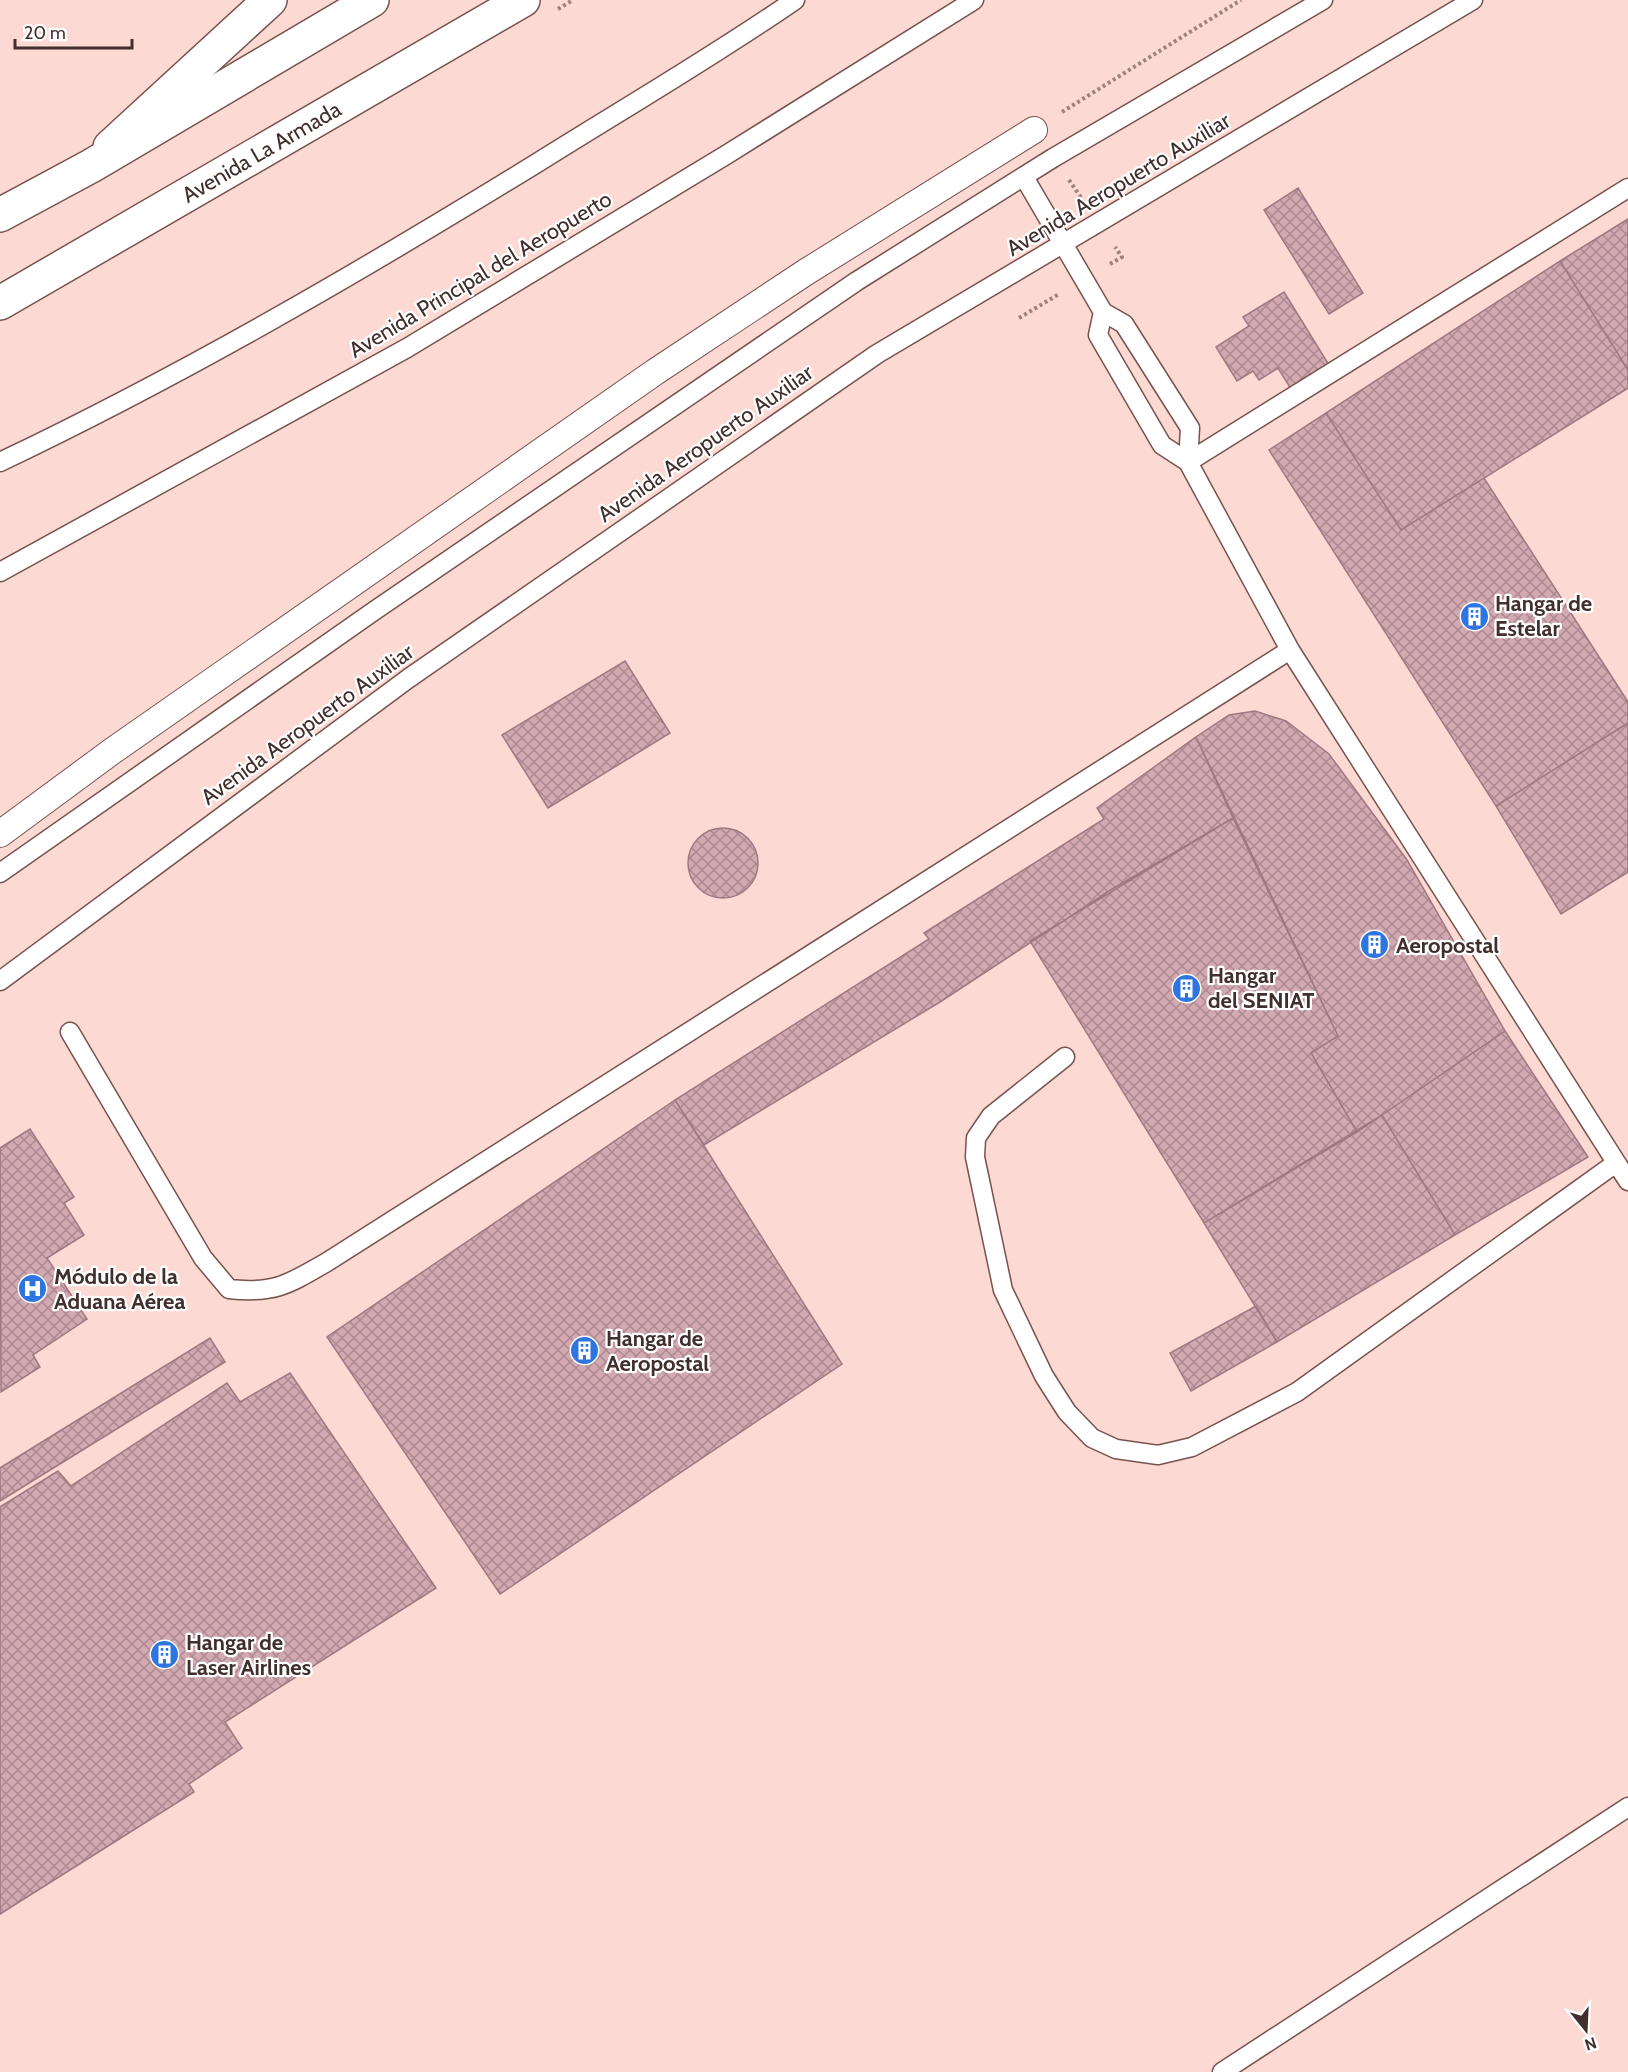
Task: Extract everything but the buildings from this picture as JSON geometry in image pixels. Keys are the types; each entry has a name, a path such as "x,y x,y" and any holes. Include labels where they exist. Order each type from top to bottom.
{"main road":[{"path":"91,165 270,0"},
{"path":"0,215 91,165 372,0"},
{"name":"Avenida La Armada","path":"0,303 523,0"}],"street":[{"path":"0,834 111,752 656,372 806,272 1034,130"}],"lane":[{"path":"0,462 102,412 287,310 460,210 746,34 795,0"},
{"name":"Avenida Principal del Aeropuerto","path":"0,572 407,348 726,155 974,0"},
{"name":"Avenida Aeropuerto Auxiliar","path":"0,873 374,611 857,281 1024,177 1323,0"},
{"name":"Avenida Aeropuerto Auxiliar","path":"0,981 409,678 878,354 1473,0"},
{"path":"1024,177 1102,312 1124,324 1190,429 1188,462"},
{"path":"1188,462 1628,188"},
{"path":"1102,312 1098,335 1162,445 1188,462 1290,650 1628,1181"},
{"path":"70,1032 204,1258 229,1289 260,1292 294,1281 327,1262 1290,650"},
{"path":"1065,1058 991,1116 976,1138 975,1157 1003,1290 1044,1376 1068,1412 1092,1438 1116,1449 1158,1455 1192,1448 1297,1392 1616,1162"},
{"path":"1222,2072 1628,1808"}],"place":[{"name":"Hangar de Estelar","path":"1474,616"},
{"name":"Aeropostal","path":"1375,945"},
{"name":"Hangar del SENIAT","path":"1187,988"},
{"name":"Módulo de la Aduana Aérea","path":"33,1289"},
{"name":"Hangar de Aeropostal","path":"585,1351"},
{"name":"Hangar de Laser Airlines","path":"165,1655"}]}
